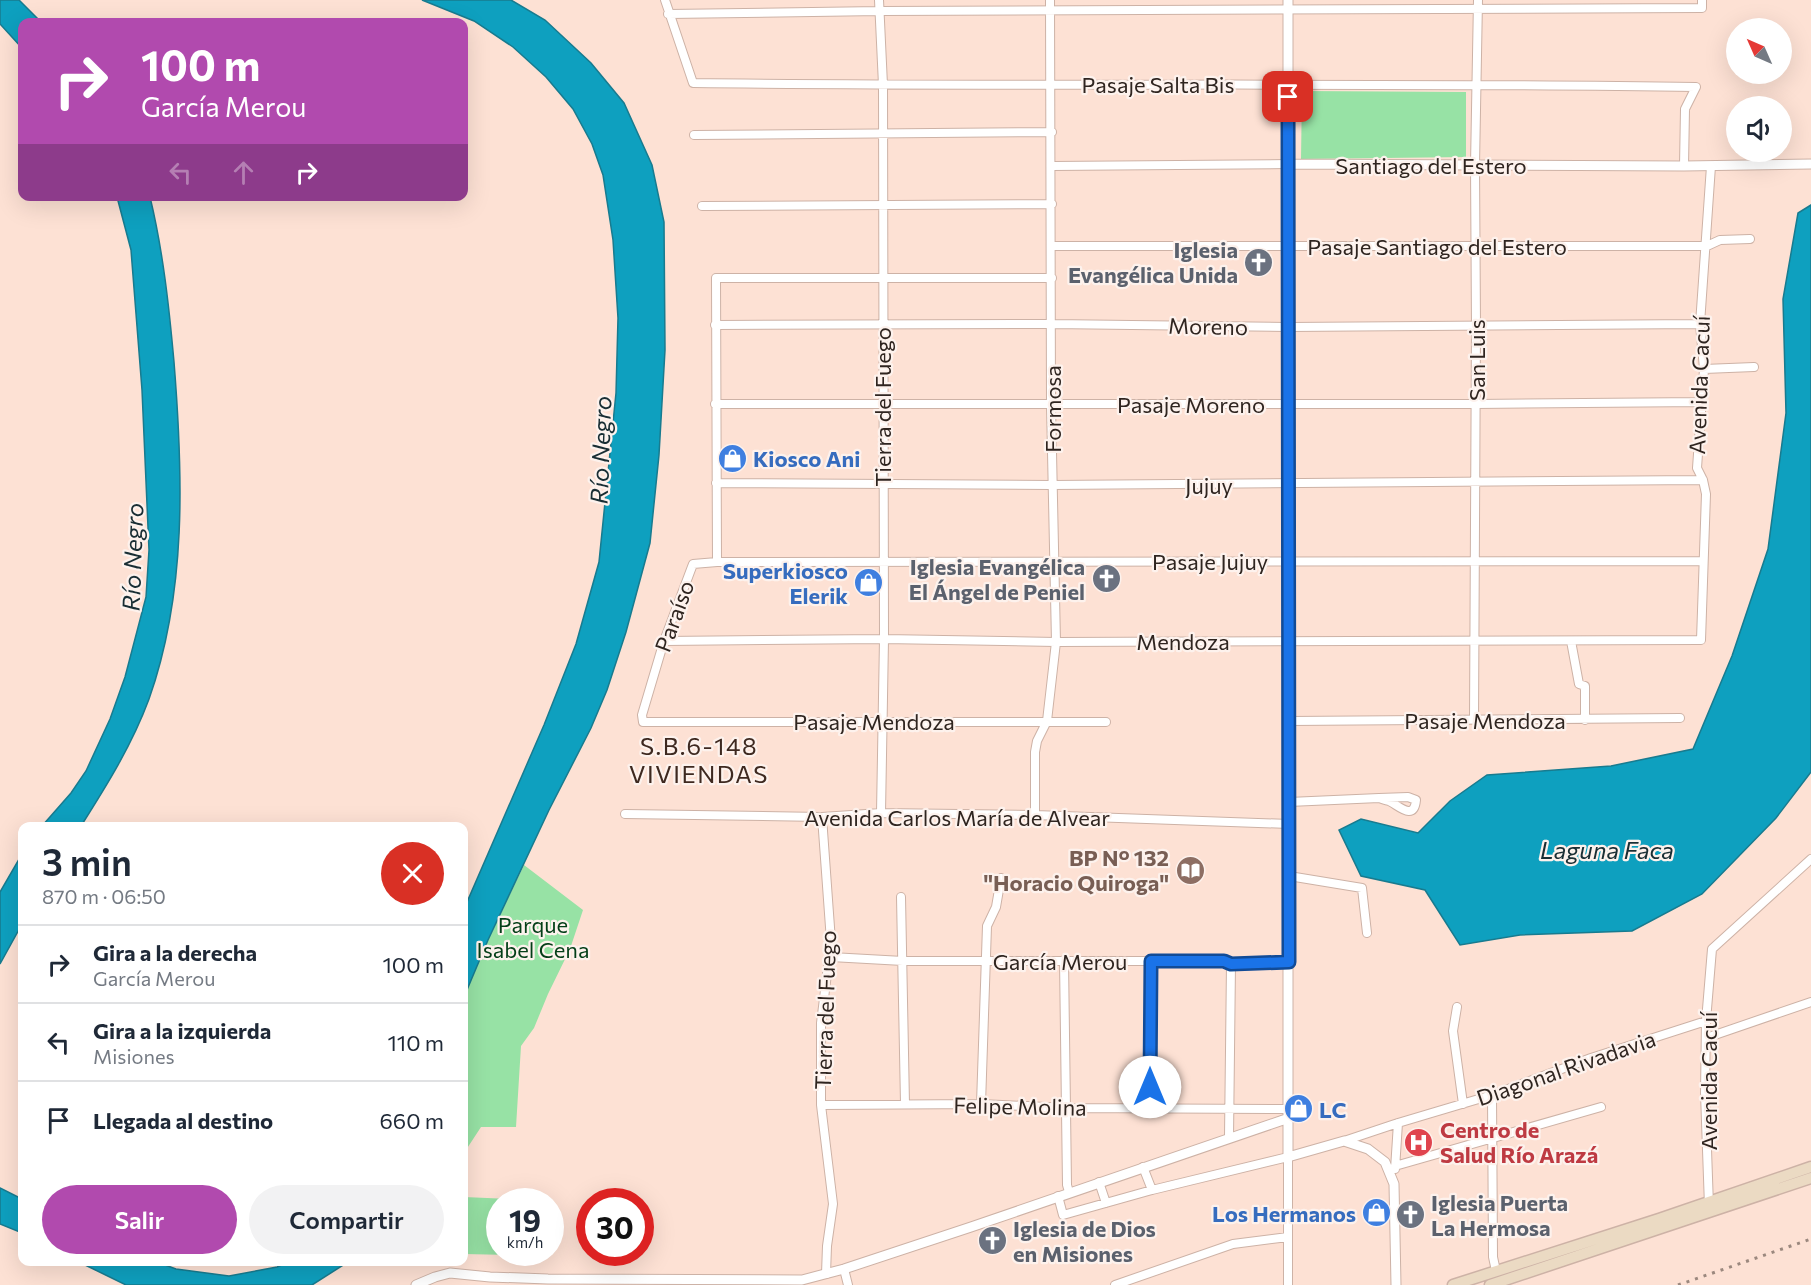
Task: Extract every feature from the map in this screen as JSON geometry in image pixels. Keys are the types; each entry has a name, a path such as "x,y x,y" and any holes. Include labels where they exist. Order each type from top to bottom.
{"main road":[{"path":"1490,1285 1709,1208 1811,1167"},
{"path":"1453,1285 1811,1178"}],"street":[{"path":"665,0 668,14 1288,5 1478,9 1702,4"},
{"name":"Tierra del Fuego","path":"879,0 883,85 884,639 881,813"},
{"name":"Formosa","path":"1035,815 1035,752 1037,741 1047,721 1056,642 1051,405 1050,0"},
{"name":"San Luis","path":"1474,720 1475,165 1478,0"},
{"path":"1288,5 1290,641 1288,1285"},
{"name":"Pasaje Salta Bis","path":"668,14 693,83 1476,84 1696,87 1684,109 1684,166"},
{"path":"694,135 1052,132"},
{"name":"Santiago del Estero","path":"1052,166 1811,164"},
{"name":"Avenida Cacuí","path":"1701,640 1706,494 1697,468 1704,369 1701,324 1711,166"},
{"path":"702,206 1052,204"},
{"name":"Pasaje Santiago del Estero","path":"1052,246 1707,246 1720,240 1750,239"},
{"name":"Paraíso","path":"643,722 644,703 664,640 693,564 717,562 716,278 882,278"},
{"path":"882,278 1052,278"},
{"name":"Moreno","path":"715,325 1052,324 1288,327 1701,324"},
{"path":"1704,369 1754,368"},
{"name":"Pasaje Moreno","path":"715,404 1702,402"},
{"name":"Jujuy","path":"716,483 1052,485 1703,480"},
{"name":"Pasaje Jujuy","path":"717,562 1703,561"},
{"name":"Mendoza","path":"664,640 1474,642 1701,640"},
{"path":"1571,641 1579,684 1585,686 1585,720"},
{"name":"Pasaje Mendoza","path":"1289,721 1680,718"},
{"name":"Pasaje Mendoza","path":"643,722 1106,722"},
{"path":"1289,802 1379,798"},
{"name":"Avenida Carlos María de Alvear","path":"626,813 822,817 881,813 1035,815 1289,824"},
{"name":"Tierra del Fuego","path":"822,817 831,940 831,957 821,1023 822,1105 833,1204 826,1274"},
{"name":"Avenida Cacuí","path":"1709,1208 1705,1093 1706,1021 1712,949 1811,859"},
{"path":"1289,876 1362,888 1367,933"},
{"path":"981,1104 987,926 996,907 1001,878"},
{"path":"901,897 905,1104"},
{"name":"García Merou","path":"831,957 903,962 987,960 1224,961 1231,964 1289,962"},
{"path":"1064,960 1067,1185 1070,1192"},
{"path":"1150,1108 1151,961"},
{"path":"1229,1137 1231,964"},
{"path":"1706,1038 1811,1002"},
{"path":"1457,1007 1453,1031 1463,1104"},
{"name":"Diagonal Rivadavia","path":"1288,1158 1492,1095 1591,1058 1706,1021"},
{"path":"1492,1095 1493,1257 1496,1271"},
{"name":"Felipe Molina","path":"822,1105 981,1104 1066,1108 1230,1109 1289,1113"},
{"path":"1395,1166 1600,1107"},
{"path":"416,1285 435,1276 450,1273 490,1281 784,1283 802,1280 844,1269 1143,1167 1289,1113"},
{"path":"1396,1285 1394,1184 1398,1123"},
{"path":"1344,1141 1368,1149 1385,1162 1394,1184"},
{"path":"1058,1196 1063,1215 1152,1190 1288,1158"},
{"path":"1143,1167 1152,1190"},
{"path":"1099,1182 1106,1203"},
{"path":"1115,1285 1233,1244 1288,1237"},
{"path":"844,1269 848,1285"}],"green space":[{"path":"1302,91 1466,92 1466,157 1301,159"},
{"name":"Parque Isabel Cena","path":"524,865 583,910 570,949 534,1028 521,1046 516,1127 481,1127 468,1147 468,988"},
{"path":"468,1197 486,1198 486,1255 468,1254"}],"water":[{"path":"0,0 19,0 37,18 18,18 18,44 0,24"},
{"path":"422,0 511,0 545,20 591,63 624,103 652,165 664,222 665,350 659,455 650,543 626,632 607,690 591,728 549,810 468,988 468,900 544,725 576,644 599,562 616,393 618,318 613,240 603,175 592,144 573,109 546,77 513,47 467,18"},
{"path":"118,201 151,201 168,299 179,447 179,532 170,617 149,699 127,749 109,780 83,822 46,822 71,793 86,771 110,719 125,677 146,597 149,550 142,390 131,250"},
{"name":"Laguna Faca","path":"1811,205 1811,772 1776,818 1702,894 1632,931 1520,935 1460,945 1425,890 1361,876 1339,830 1361,819 1418,833 1450,801 1487,775 1611,766 1693,749 1732,656 1768,549 1786,413 1783,299 1798,213"},
{"path":"18,861 18,931 0,964 0,892"},
{"path":"0,1188 18,1197 18,1231 0,1224"},
{"path":"87,1266 168,1266 229,1276 279,1266 342,1266 312,1285 126,1285"}],"railway":[{"path":"1678,1285 1811,1239"}],"place":[{"name":"Iglesia Evangélica Unida","path":"1259,262"},
{"name":"Kiosco Ani","path":"732,458"},
{"name":"Iglesia Evangélica El Ángel de Peniel","path":"1106,579"},
{"name":"Superkiosco Elerik","path":"869,583"},
{"name":"BP N° 132 \"Horacio Quiroga\"","path":"1190,870"},
{"name":"LC","path":"1298,1109"},
{"name":"Centro de Salud Río Arazá","path":"1419,1142"},
{"name":"Los Hermanos","path":"1377,1213"},
{"name":"Iglesia Puerta La Hermosa","path":"1410,1215"},
{"name":"Iglesia de Dios en Misiones","path":"992,1241"}],"district":[{"name":"S.B.6-148 VIVIENDAS","path":"699,759"}],"route":[{"path":"1150,1087 1151,961 1224,961 1231,964 1289,962 1288,97"}],"water label":[{"name":"Río Negro","path":"600,450"},
{"name":"Río Negro","path":"132,557"}]}
